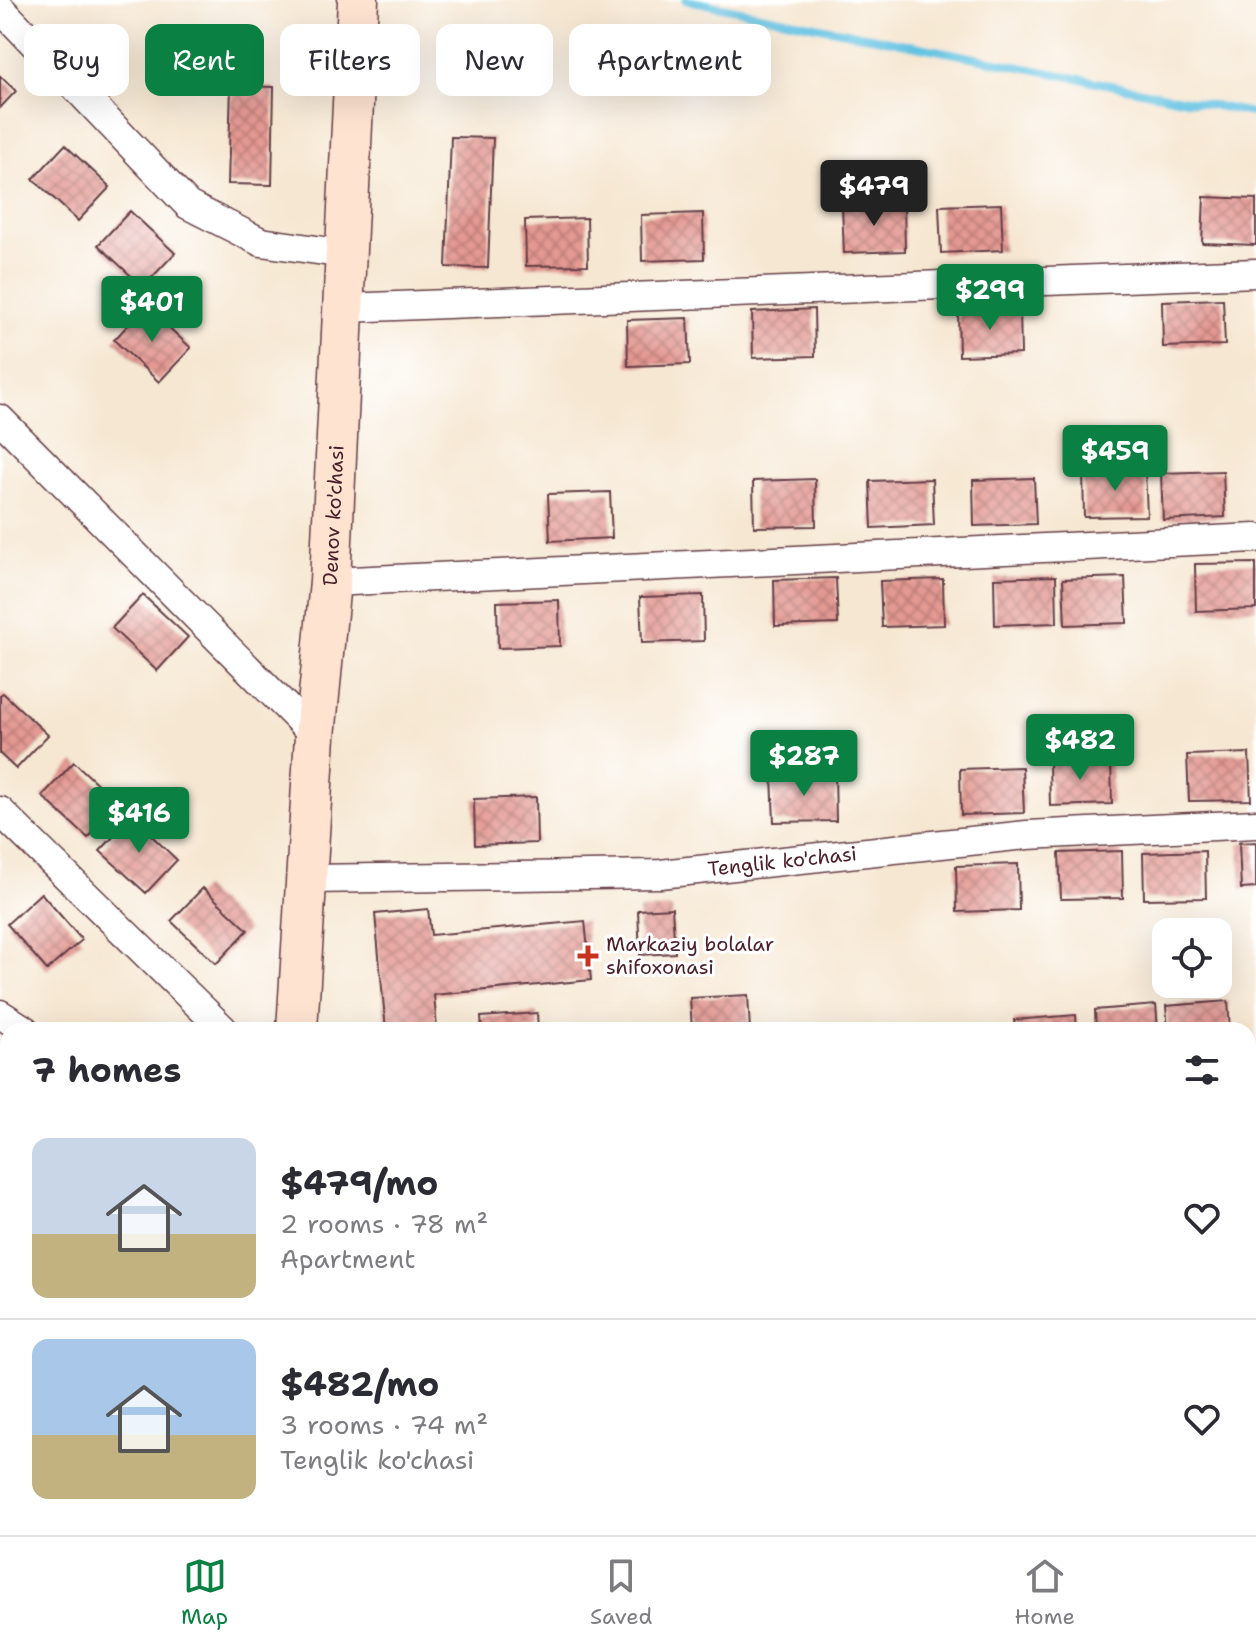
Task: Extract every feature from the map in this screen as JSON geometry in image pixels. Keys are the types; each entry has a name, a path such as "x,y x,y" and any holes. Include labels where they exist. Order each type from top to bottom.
{"street":[{"name":"Denov ko'chasi","path":"298,1022 315,736 330,582 358,0"},
{"path":"0,8 188,205 261,242 345,254"},
{"path":"344,308 1256,273"},
{"path":"0,419 315,736"},
{"path":"330,582 1256,538"},
{"path":"0,811 216,1022"},
{"name":"Tenglik ko'chasi","path":"307,879 660,874 1027,835 1256,824"}],"building":[{"path":"0,76 16,91 0,108"},
{"path":"264,87 274,87 272,185 228,184 231,96 264,96"},
{"path":"451,137 493,138 488,268 446,267"},
{"path":"65,145 110,187 78,221 33,179"},
{"path":"1204,197 1256,199 1256,245 1202,243"},
{"path":"904,204 905,251 844,253 842,206"},
{"path":"1001,204 1003,250 941,253 939,206"},
{"path":"130,211 175,253 143,287 98,245"},
{"path":"703,213 704,259 642,261 641,215"},
{"path":"587,218 588,265 526,266 525,220"},
{"path":"1223,299 1225,345 1163,347 1162,301"},
{"path":"146,306 191,348 159,382 114,340"},
{"path":"1020,308 1021,354 959,356 958,310"},
{"path":"814,309 815,356 753,358 752,312"},
{"path":"688,318 690,364 628,366 627,320"},
{"path":"1145,469 1147,516 1084,517 1083,471"},
{"path":"1223,471 1225,517 1163,520 1161,473"},
{"path":"1034,478 1036,524 974,526 973,480"},
{"path":"815,479 816,526 754,527 753,481"},
{"path":"932,479 934,525 872,528 870,481"},
{"path":"610,492 612,538 550,541 548,494"},
{"path":"1256,563 1256,609 1196,611 1195,564"},
{"path":"1056,576 1057,623 995,625 994,578"},
{"path":"1125,577 1127,623 1065,625 1063,579"},
{"path":"836,578 838,624 775,626 774,580"},
{"path":"943,579 944,625 882,627 880,581"},
{"path":"143,595 188,637 157,671 112,628"},
{"path":"703,595 704,641 642,643 640,597"},
{"path":"559,600 560,646 498,648 497,602"},
{"path":"3,693 48,735 16,769 0,754 0,695"},
{"path":"1249,753 1251,800 1189,801 1187,755"},
{"path":"1111,758 1112,804 1050,806 1049,760"},
{"path":"74,762 119,804 88,838 42,796"},
{"path":"1022,767 1024,813 961,815 960,769"},
{"path":"835,774 836,821 774,822 772,776"},
{"path":"536,797 537,843 475,845 474,799"},
{"path":"132,817 177,860 146,893 100,851"},
{"path":"1256,842 1256,888 1241,889 1239,843"},
{"path":"1122,851 1123,898 1061,899 1059,853"},
{"path":"1205,851 1206,898 1144,899 1143,853"},
{"path":"1018,864 1019,910 957,912 956,866"},
{"path":"203,888 248,930 216,964 171,921"},
{"path":"41,893 82,940 47,970 7,924"},
{"path":"672,908 675,953 640,955 638,910"},
{"path":"428,909 431,935 585,921 591,980 434,995 436,1022 385,1022 375,914"},
{"path":"748,995 750,1022 692,1022 690,998"},
{"path":"1228,1001 1229,1022 1167,1022 1166,1006"},
{"path":"1156,1005 1157,1022 1096,1022 1095,1010"},
{"path":"537,1013 538,1022 481,1022 481,1017"},
{"path":"1076,1015 1076,1022 1014,1022"}],"waterway":[{"path":"686,0 1256,114"}],"place":[{"name":"Markaziy bolalar shifoxonasi","path":"588,956"}]}
